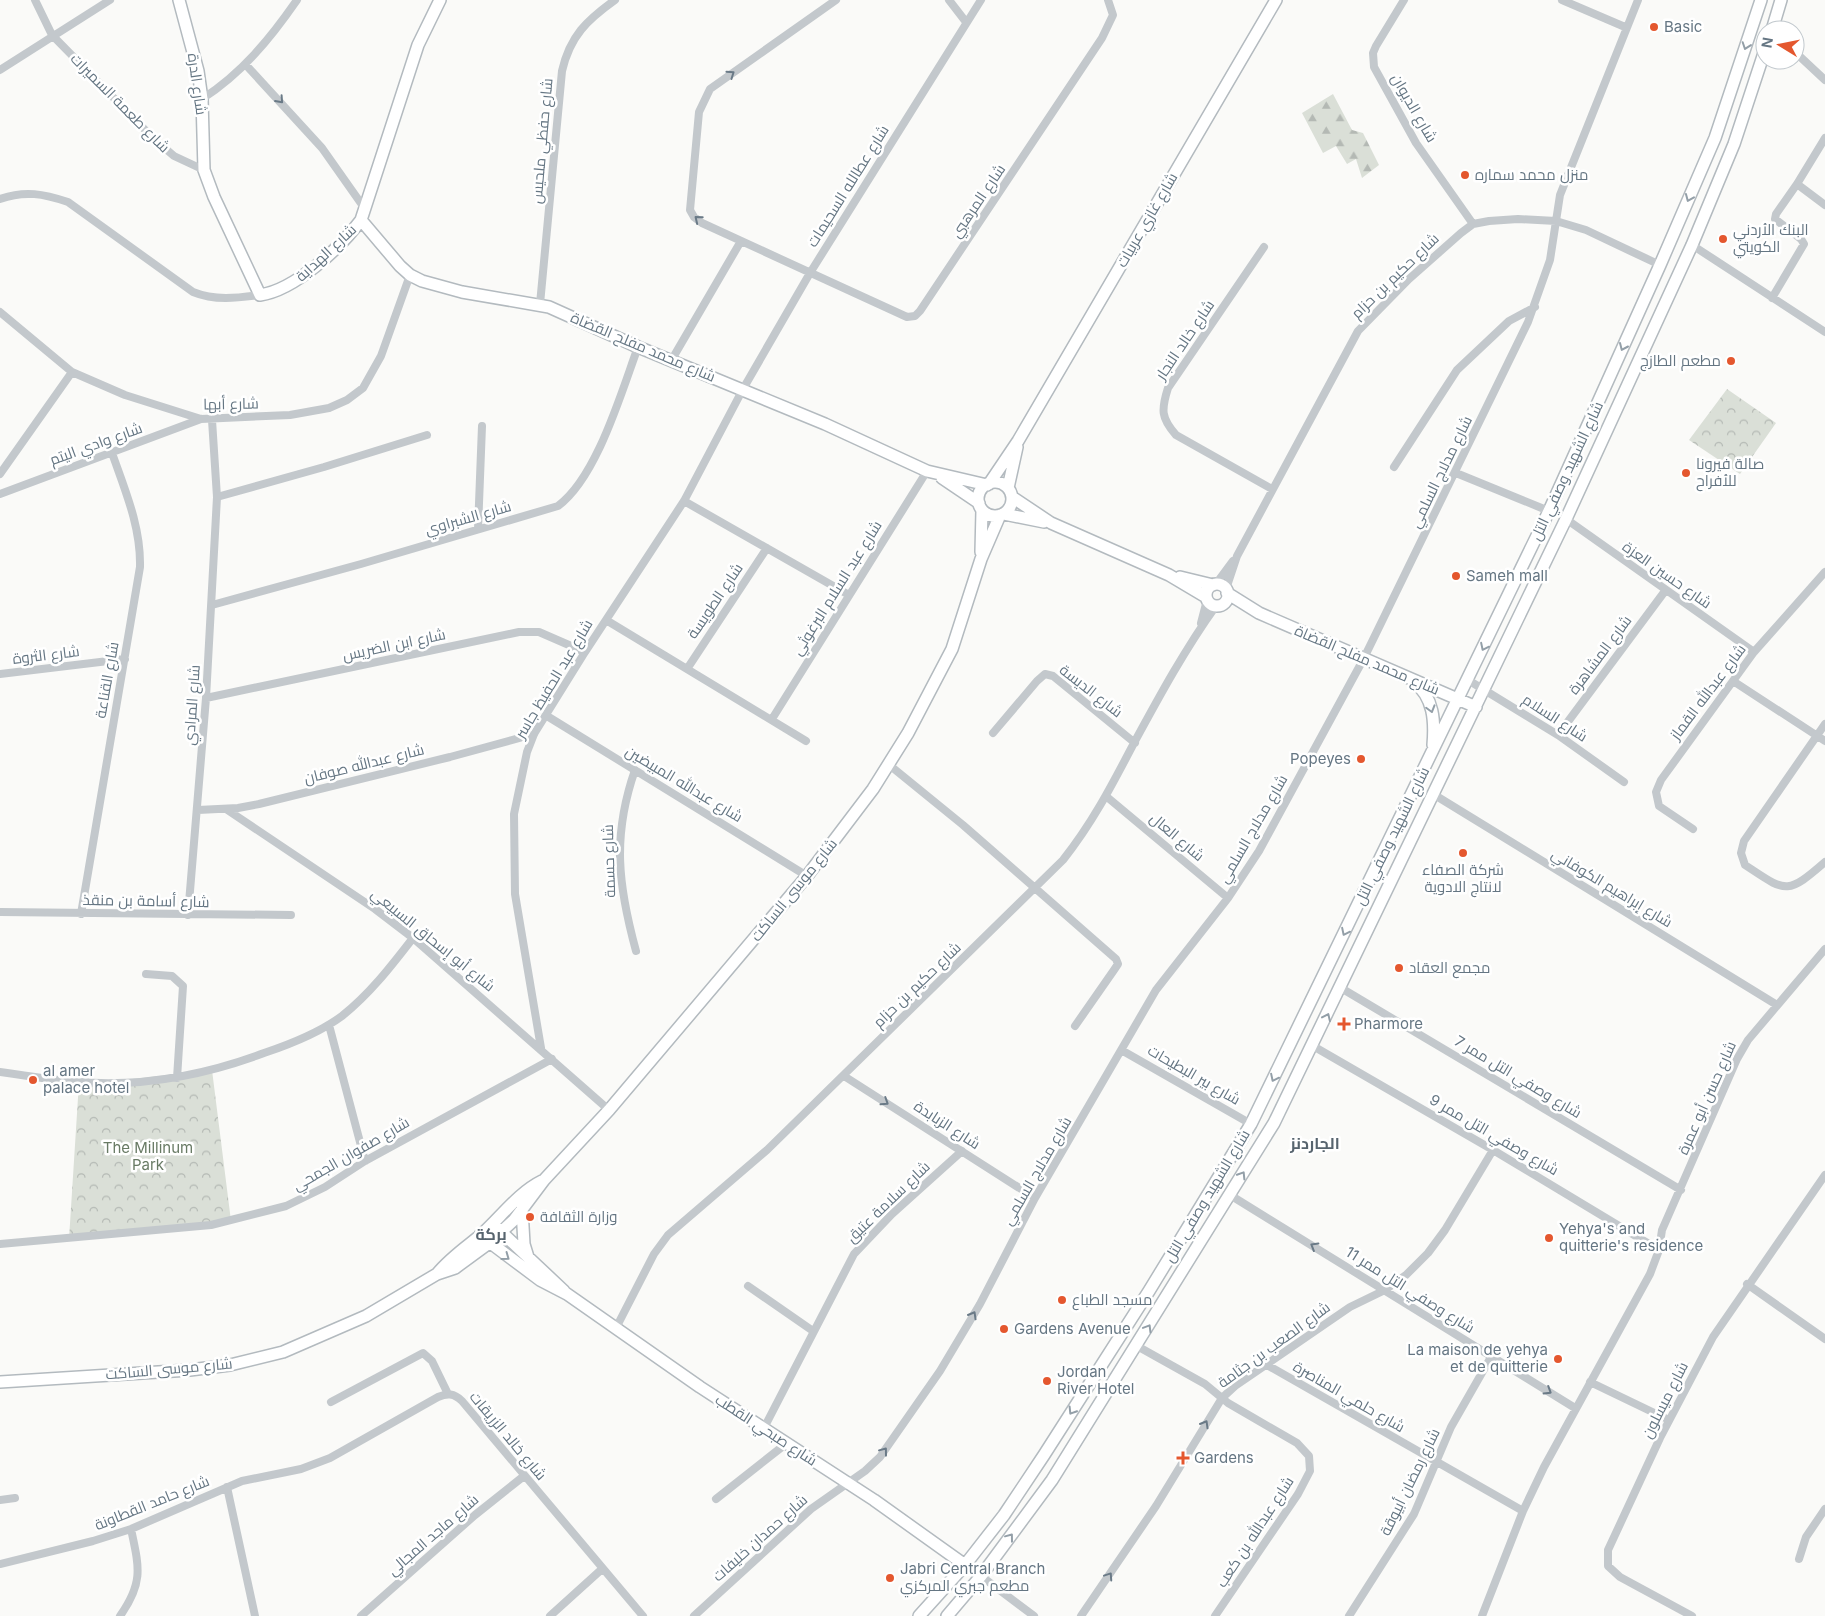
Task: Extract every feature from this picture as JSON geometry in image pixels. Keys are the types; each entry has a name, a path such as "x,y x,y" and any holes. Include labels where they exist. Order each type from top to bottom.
{"street":[{"name":"شارع طعمة السميرات","path":"35,0 52,35 167,151 204,170"},
{"path":"0,70 52,35 110,0"},
{"name":"شارع الدرة","path":"179,0 198,71 202,99 204,170"},
{"path":"202,99 246,65 276,30 297,0"},
{"name":"شارع الهداية","path":"0,199 31,192 68,202 193,292 204,296 241,298 275,293 302,276 348,235 363,215 418,45 440,0"},
{"name":"شارع حفظي ملحيس","path":"540,304 563,64 570,45 577,34 587,23 615,0"},
{"path":"810,273 702,223 690,210 699,112 703,100 710,89 836,0"},
{"path":"949,0 966,22"},
{"name":"شارع عطالله السحيمات","path":"742,389 810,273 981,0"},
{"name":"شارع المرهبي","path":"810,273 900,316 915,316 1102,38 1113,15 1108,0"},
{"name":"شارع غازي عربيات","path":"988,484 1018,440 1276,0"},
{"name":"شارع الديوان","path":"1404,0 1376,46 1373,53 1374,67 1416,142 1474,224"},
{"path":"1562,0 1625,27"},
{"path":"1556,221 1560,195 1625,27 1638,0"},
{"name":"شارع الشهيد وصفي التل","path":"919,1616 965,1565 1004,1515 1149,1291 1251,1124 1549,511 1715,138 1761,0"},
{"path":"1775,20 1782,0"},
{"path":"1805,61 1825,80"},
{"path":"246,65 322,148 363,215"},
{"name":"شارع الشهيد وصفي التل","path":"947,1616 981,1576 1052,1480 1274,1124 1566,519 1692,245 1734,144 1758,70"},
{"path":"1772,298 1804,244 1801,239 1775,220 1776,214 1825,138"},
{"path":"204,170 214,197 260,295"},
{"path":"1797,184 1825,205"},
{"name":"شارع محمد مفلح القضاة","path":"363,215 410,275 442,288 540,304 671,361 742,389 932,473 981,507"},
{"path":"1474,224 1518,219 1556,221 1586,230 1660,265"},
{"name":"شارع مدلاج السلمي","path":"848,1483 866,1471 880,1457 940,1371 980,1304 1035,1198 1156,990 1228,898 1259,851 1364,658 1456,473 1534,307 1550,260 1556,221"},
{"name":"شارع حكيم بن حزام","path":"1220,588 1358,331 1409,278 1474,224"},
{"path":"671,361 741,241"},
{"path":"1692,245 1825,332"},
{"name":"شارع خالد النجار","path":"1264,247 1168,388 1162,405 1166,423 1176,435 1272,489"},
{"name":"شارع أبها","path":"0,312 72,372 125,395 202,420 290,415 329,408 347,400 363,388 381,356 410,275"},
{"path":"1394,467 1457,370 1509,321 1534,307"},
{"name":"شارع الشبراوي","path":"212,605 361,564 558,506 576,489 606,430 638,347"},
{"path":"0,474 72,372"},
{"name":"شارع عبد الحفيظ جاسر","path":"541,1048 515,894 514,814 526,752 534,734 547,716 585,652 684,501 742,389"},
{"name":"شارع وادي اليتم","path":"0,494 202,420"},
{"name":"شارع المرادي","path":"188,915 198,810 212,605 217,497 212,420"},
{"path":"478,529 482,426"},
{"path":"217,497 324,468 427,435"},
{"name":"شارع غازي عربيات","path":"1010,493 1018,440"},
{"name":"شارع القناعة","path":"81,914 125,659 140,551 132,512 112,453"},
{"name":"شارع محمد مفلح القضاة","path":"932,473 988,484"},
{"name":"شارع عبد السلام البرغوثي","path":"772,719 849,595 932,473"},
{"path":"1456,473 1549,511"},
{"path":"1000,483 1010,493 1010,506 1002,515 990,515 981,507 980,492 988,484 1000,483"},
{"name":"شارع محمد مفلح القضاة","path":"1010,493 1050,523 1169,575 1213,602 1259,613"},
{"path":"684,501 849,595"},
{"name":"شارع موسى الساكت","path":"981,507 981,559"},
{"name":"شارع محمد مفلح القضاة","path":"1002,515 1050,523"},
{"name":"شارع موسى الساكت","path":"0,1382 190,1370 254,1359 291,1348 359,1320 437,1274 450,1258 501,1232 522,1209 544,1180 609,1110 808,876 873,788 908,733 952,648 981,559 1002,515"},
{"name":"شارع حسين العزة","path":"1566,519 1665,591 1754,652"},
{"name":"شارع الطويسة","path":"686,669 767,548"},
{"name":"شارع عبدالله القماز","path":"1693,829 1659,806 1656,792 1670,766 1754,652 1825,572"},
{"name":"شارع محمد مفلح القضاة","path":"1169,575 1220,588 1259,613 1476,707"},
{"path":"1220,588 1226,600 1213,602 1207,590 1220,588"},
{"name":"شارع المشاهرة","path":"1558,735 1665,591"},
{"name":"شارع حكيم بن حزام","path":"616,1328 654,1254 668,1235 767,1150 1063,860 1084,834 1107,797 1135,742 1213,602"},
{"path":"606,620 806,741"},
{"name":"شارع ابن الضريس","path":"206,698 520,632 538,632 585,652"},
{"name":"شارع الثروة","path":"0,674 125,659"},
{"name":"شارع الديسة","path":"993,733 1045,674 1053,676 1135,742"},
{"path":"1404,676 1420,688 1430,702 1434,720 1432,754"},
{"name":"شارع السلام","path":"1468,680 1558,735 1624,782"},
{"path":"1733,681 1825,741"},
{"name":"شارع عبدالله المبيضين","path":"547,716 808,876"},
{"path":"1825,724 1744,841 1741,853 1745,865 1784,888 1792,887 1825,862"},
{"name":"شارع عبدالله صوفان","path":"198,810 226,809 339,784 534,734"},
{"path":"888,764 934,800 1035,889 1109,950 1118,964 1075,1026"},
{"name":"شارع حسمة","path":"635,770 624,802 620,851 626,912 636,951"},
{"name":"شارع إبراهيم الكوفاني","path":"1433,794 1777,1005"},
{"name":"شارع العال","path":"1107,797 1228,898"},
{"name":"شارع أبو إسحاق السبيعي","path":"226,809 375,908 413,938 541,1048 609,1110"},
{"name":"شارع أسامة بن منقذ","path":"0,912 291,915"},
{"path":"0,1072 78,1082 127,1083 177,1078 233,1064 283,1046 329,1025 367,994 413,938"},
{"name":"شارع حسن أبو عمرة","path":"1658,1250 1662,1230 1737,1058 1748,1040 1825,949"},
{"path":"146,974 172,976 183,986 177,1078"},
{"name":"شارع وصفي التل ممر 7","path":"1340,988 1681,1190"},
{"path":"329,1025 365,1160"},
{"name":"شارع وصفي التل ممر 9","path":"1313,1046 1493,1150 1658,1250"},
{"name":"شارع بير البطيحات","path":"1122,1051 1251,1124"},
{"name":"شارع صفوان الجمحي","path":"0,1244 189,1228 232,1221 286,1206 304,1198 365,1160 552,1059"},
{"name":"شارع الزبابدة","path":"844,1076 1035,1198"},
{"name":"شارع الصعب بن جثامة","path":"1081,1616 1151,1514 1222,1398 1235,1386 1350,1307 1385,1290 1406,1275 1428,1253 1464,1201 1493,1150"},
{"name":"شارع سلامة عتيق","path":"764,1428 841,1274 868,1237 962,1151"},
{"name":"شارع ميسلون","path":"1692,1616 1620,1577 1608,1566 1606,1558 1615,1531 1669,1420 1713,1337 1747,1284 1825,1175"},
{"name":"شارع موسى الساكت","path":"484,1239 492,1224 531,1187 544,1180"},
{"name":"شارع وصفي التل ممر 11","path":"1230,1195 1575,1408"},
{"path":"522,1209 524,1244 529,1258"},
{"name":"شارع صبحي القطب","path":"492,1224 561,1286 567,1294"},
{"name":"شارع صبحي القطب","path":"484,1239 540,1280 567,1294 686,1378 848,1483 965,1565"},
{"path":"1482,1616 1523,1511 1575,1408 1650,1274 1658,1250"},
{"path":"1747,1284 1825,1339"},
{"path":"748,1286 813,1331"},
{"name":"شارع عبدالله بن كعب","path":"1137,1346 1205,1384 1222,1398 1297,1443 1306,1451 1311,1464 1298,1494 1215,1616"},
{"path":"331,1402 423,1354 432,1361 448,1394"},
{"name":"شارع رمضان أبيوقة","path":"1349,1616 1404,1531 1455,1419 1491,1357"},
{"name":"شارع حلمي المناصرة","path":"1267,1365 1523,1511"},
{"path":"1590,1382 1669,1420"},
{"name":"شارع خالد الزريقات","path":"227,1487 257,1477 300,1469 330,1458 438,1397 454,1394 462,1401 602,1569 644,1616"},
{"path":"716,1499 787,1444"},
{"name":"شارع ماجد المجالي","path":"361,1616 474,1516 524,1476"},
{"name":"شارع حمدان خليفات","path":"694,1616 811,1509 848,1483"},
{"path":"227,1487 255,1616"},
{"name":"شارع حامد القطاونة","path":"0,1564 84,1544 131,1529 227,1487"},
{"path":"0,1500 15,1498"},
{"path":"1799,1559 1806,1537 1825,1509"},
{"path":"120,1616 135,1593 138,1576 138,1562 131,1529"},
{"path":"550,1616 602,1569"},
{"path":"981,1576 1034,1616"}],"green space":[{"path":"1333,94 1352,130 1363,133 1379,165 1362,178 1356,159 1347,164 1336,146 1323,153 1302,113"},
{"path":"1727,389 1776,423 1740,474 1689,440"},
{"name":"The Millinum Park","path":"212,1070 231,1221 69,1239 79,1082 97,1083"}],"place":[{"name":"Basic","path":"1654,27"},
{"name":"منزل محمد سماره","path":"1465,175"},
{"name":"البنك الأردني الكويتي","path":"1723,239"},
{"name":"مطعم الطازج","path":"1731,361"},
{"name":"صالة فيرونا للأفراح","path":"1686,473"},
{"name":"Sameh mall","path":"1456,576"},
{"name":"Popeyes","path":"1361,759"},
{"name":"شركة الصفاء لانتاج الادوية","path":"1463,853"},
{"name":"مجمع العقاد","path":"1399,968"},
{"name":"Pharmore","path":"1344,1024"},
{"name":"al amer palace hotel","path":"33,1080"},
{"name":"وزارة الثقافة","path":"530,1217"},
{"name":"Yehya's and quitterie's residence","path":"1549,1238"},
{"name":"مسجد الطباع","path":"1062,1300"},
{"name":"Gardens Avenue","path":"1004,1329"},
{"name":"La maison de yehya et de quitterie","path":"1558,1359"},
{"name":"Jordan River Hotel","path":"1047,1381"},
{"name":"Gardens","path":"1183,1458"},
{"name":"Jabri Central Branch مطعم جبري المركزي","path":"890,1578"}],"district":[{"name":"الجاردنز","path":"1315,1143"},
{"name":"بركة","path":"491,1234"}]}
